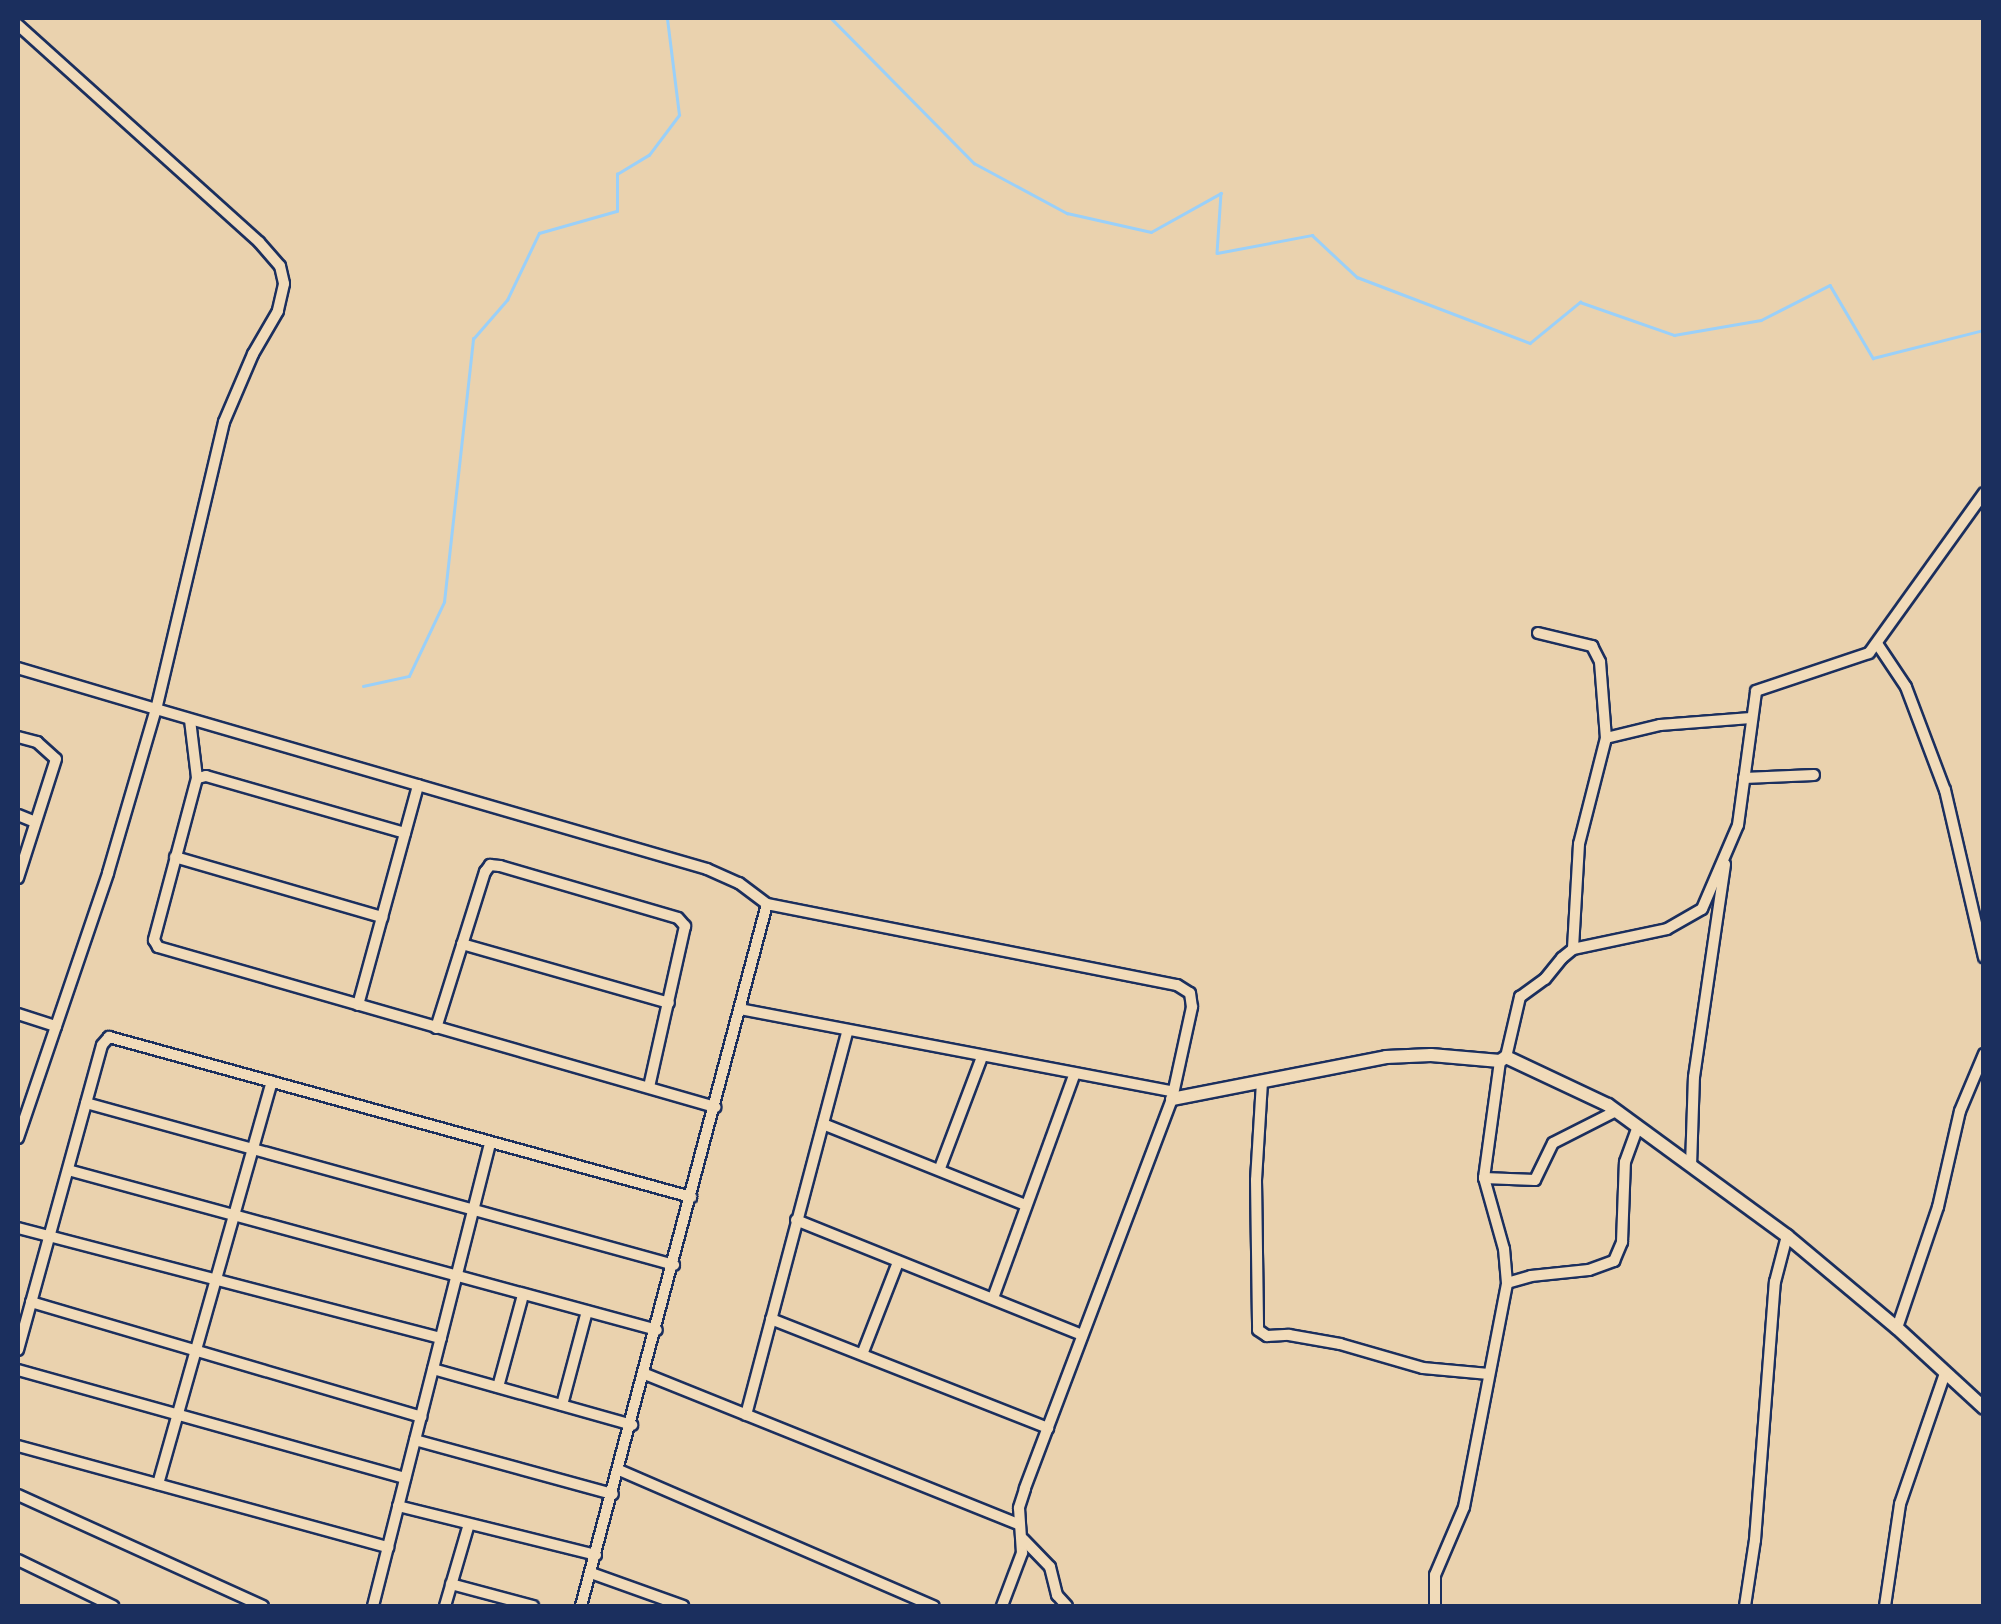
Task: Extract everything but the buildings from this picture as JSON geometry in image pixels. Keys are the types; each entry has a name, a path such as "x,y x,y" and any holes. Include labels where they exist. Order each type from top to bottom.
{"street":[{"path":"18,25 260,242 280,266 284,284 278,311 224,422 156,709 56,1026 20,1121 18,1138"},
{"path":"1435,1606 1435,1574 1464,1506 1507,1283 1504,1250 1484,1178 1503,1059 1520,997 1546,980 1574,949 1646,935 1702,908 1738,825 1756,691 1859,660 1878,644 1984,493"},
{"path":"1538,633 1598,650 1606,738 1579,844 1574,949"},
{"path":"1878,644 1906,687 1945,790 1984,958"},
{"path":"18,668 707,869 739,882 767,904 1177,985 1190,993 1192,1007 1172,1095 1019,1508 1022,1539 1050,1566 1058,1595 1067,1606"},
{"path":"1606,738 1660,725 1752,718"},
{"path":"190,720 197,778 154,940 158,947 715,1107"},
{"path":"18,737 37,742 56,759 18,878"},
{"path":"1744,778 1814,775"},
{"path":"197,778 206,776 405,833"},
{"path":"358,1005 418,785"},
{"path":"18,815 34,821"},
{"path":"1691,1166 1694,1077 1720,924 1726,853"},
{"path":"175,857 382,918"},
{"path":"436,1028 485,872 490,866 500,866 678,918 685,926 649,1088"},
{"path":"582,1606 767,904"},
{"path":"462,944 669,1003"},
{"path":"740,1008 1172,1095 1262,1082 1386,1056 1431,1054 1503,1059 1616,1111 1787,1236 1897,1328 1984,1408"},
{"path":"18,1014 56,1026"},
{"path":"746,1415 847,1032"},
{"path":"18,1350 102,1044 109,1037 691,1197"},
{"path":"1897,1328 1938,1206 1960,1111 1984,1054"},
{"path":"940,1168 982,1058"},
{"path":"994,1298 1074,1073"},
{"path":"158,1484 272,1082"},
{"path":"1262,1082 1256,1180 1258,1330 1267,1336 1289,1334 1340,1344 1422,1368 1488,1374"},
{"path":"86,1103 674,1266"},
{"path":"1484,1178 1535,1180 1553,1144 1616,1111"},
{"path":"823,1124 940,1168 1026,1206"},
{"path":"1507,1283 1589,1270 1614,1261 1622,1242 1622,1174 1638,1128"},
{"path":"372,1606 490,1144"},
{"path":"68,1170 657,1330"},
{"path":"796,1220 1082,1335"},
{"path":"18,1228 441,1338"},
{"path":"1745,1606 1755,1540 1775,1282 1787,1236"},
{"path":"864,1352 898,1262"},
{"path":"498,1388 523,1294"},
{"path":"31,1302 421,1417"},
{"path":"562,1405 587,1312"},
{"path":"771,1319 864,1352 1048,1428"},
{"path":"433,1369 632,1425"},
{"path":"18,1370 405,1478"},
{"path":"1885,1606 1900,1504 1945,1373"},
{"path":"645,1374 1018,1524"},
{"path":"415,1440 612,1494"},
{"path":"18,1446 388,1547"},
{"path":"619,1470 934,1606"},
{"path":"18,1495 241,1603 263,1606"},
{"path":"398,1506 596,1556"},
{"path":"445,1606 468,1524"},
{"path":"1002,1606 1022,1539"},
{"path":"18,1560 113,1606"},
{"path":"590,1573 683,1606"},
{"path":"451,1584 533,1606"}],"waterway":[{"path":"363,686 409,676 444,602 473,339 507,300 539,233 617,211 617,174 649,155 679,115 667,18"},
{"path":"831,18 974,163 1067,213 1151,232 1221,193 1217,253 1312,235 1357,277 1530,343 1580,302 1674,335 1761,320 1830,285 1873,358 1984,330"}]}
